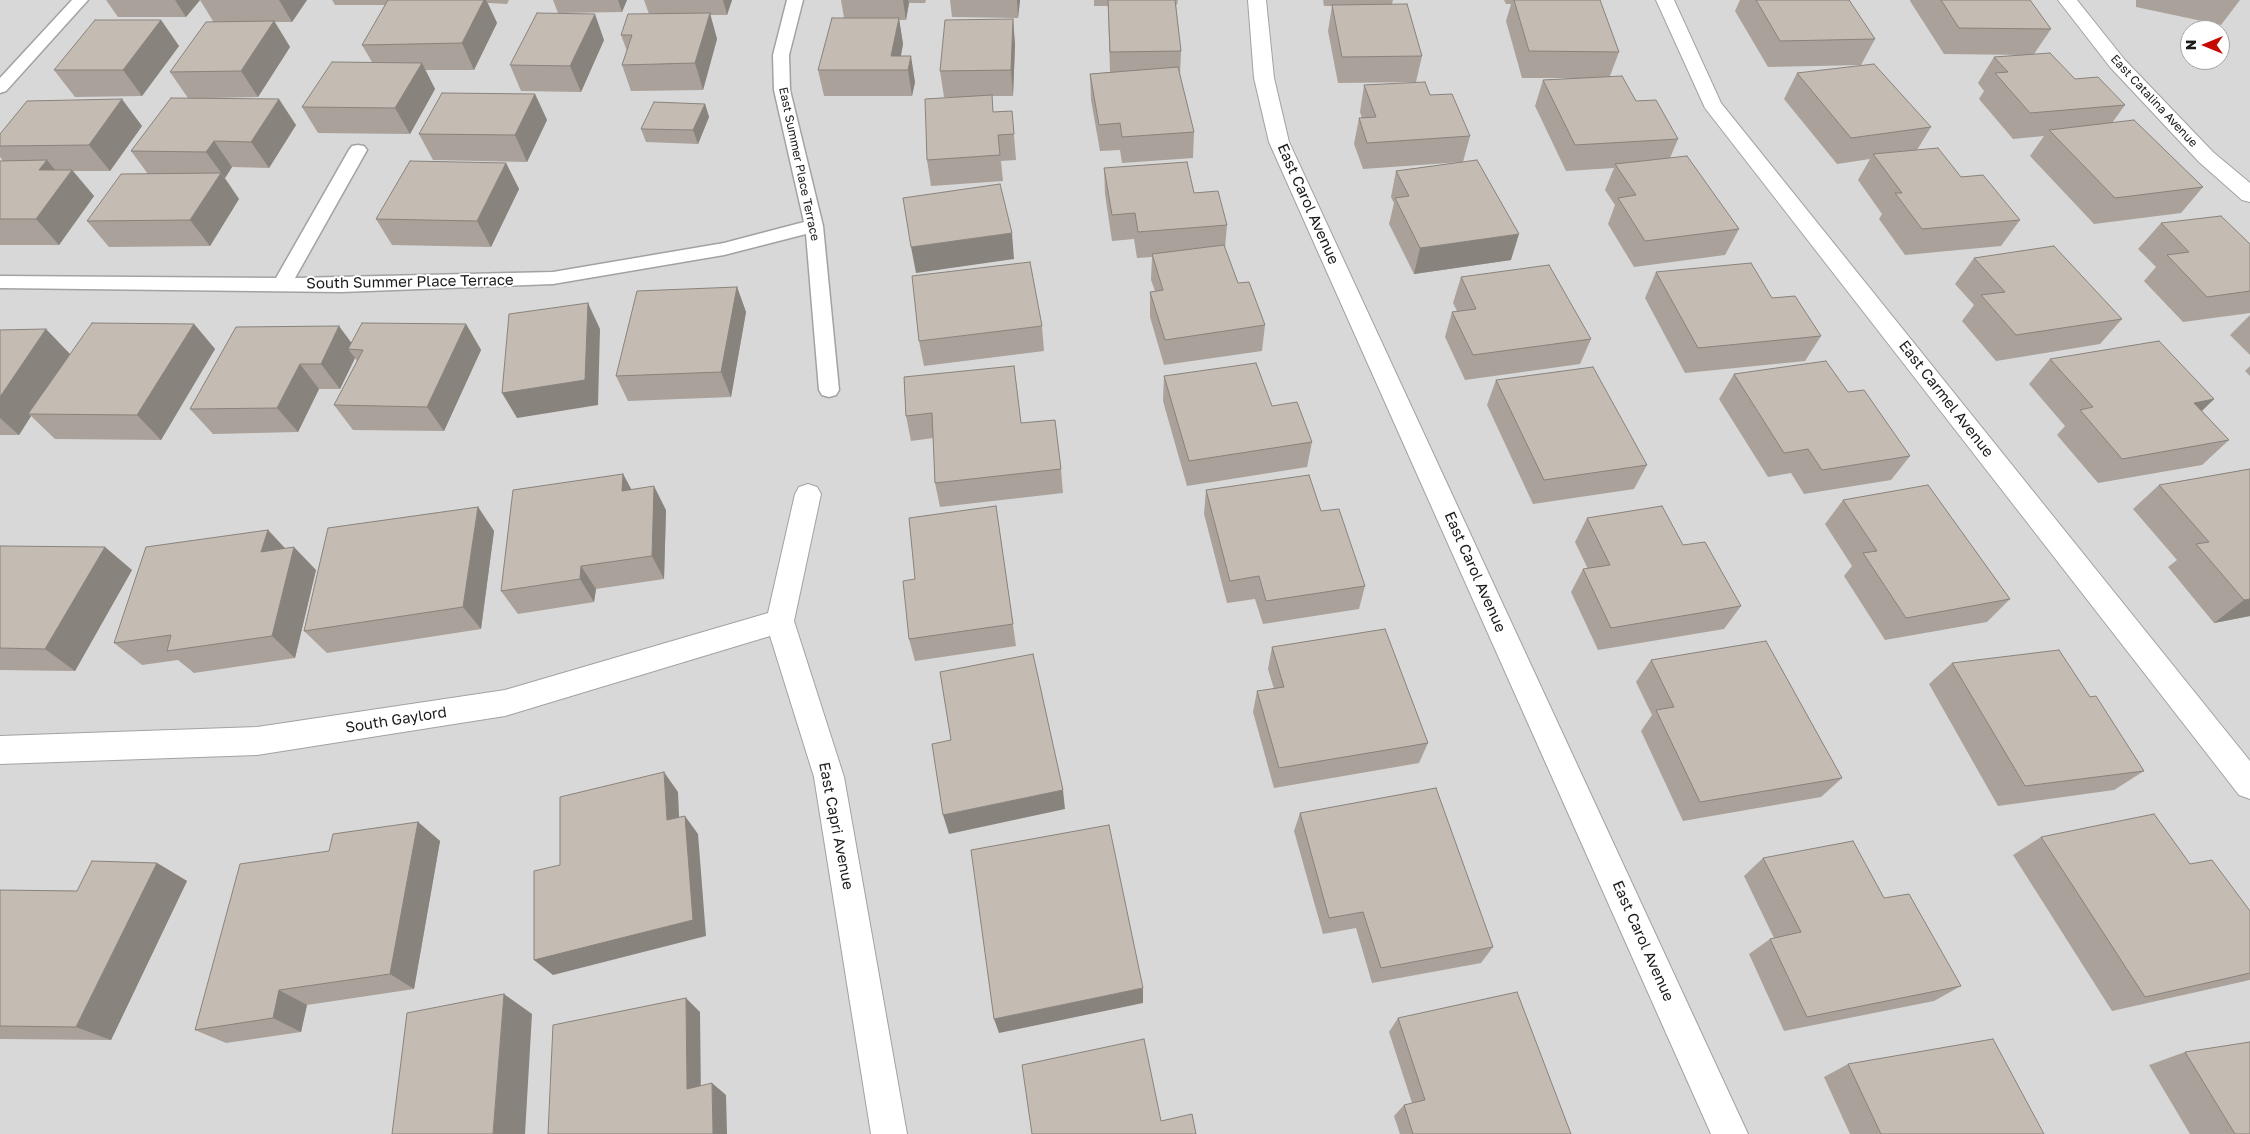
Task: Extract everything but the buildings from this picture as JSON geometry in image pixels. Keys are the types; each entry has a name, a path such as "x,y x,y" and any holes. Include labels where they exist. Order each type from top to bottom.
{"street":[{"name":"East Carol Avenue","path":"1257,0 1264,78 1279,142 1730,1134"},
{"name":"East Carmel Avenue","path":"1665,0 1712,104 2250,784"},
{"name":"East Catalina Avenue","path":"2067,0 2124,70 2206,157 2250,195"},
{"name":"East Capri Avenue","path":"808,494 780,621 829,777 889,1134"},
{"name":"South Gaylord","path":"0,750 257,741 505,703 780,621"}],"lane":[{"path":"0,88 80,0"},
{"name":"East Summer Place Terrace","path":"795,0 781,55 782,90 814,226 829,390"},
{"path":"282,284 358,150"},
{"name":"South Summer Place Terrace","path":"0,282 341,285 553,278 724,248 814,226"}],"shaded area":[{"path":"0,0 2250,0 2250,1134 0,1134"}]}
